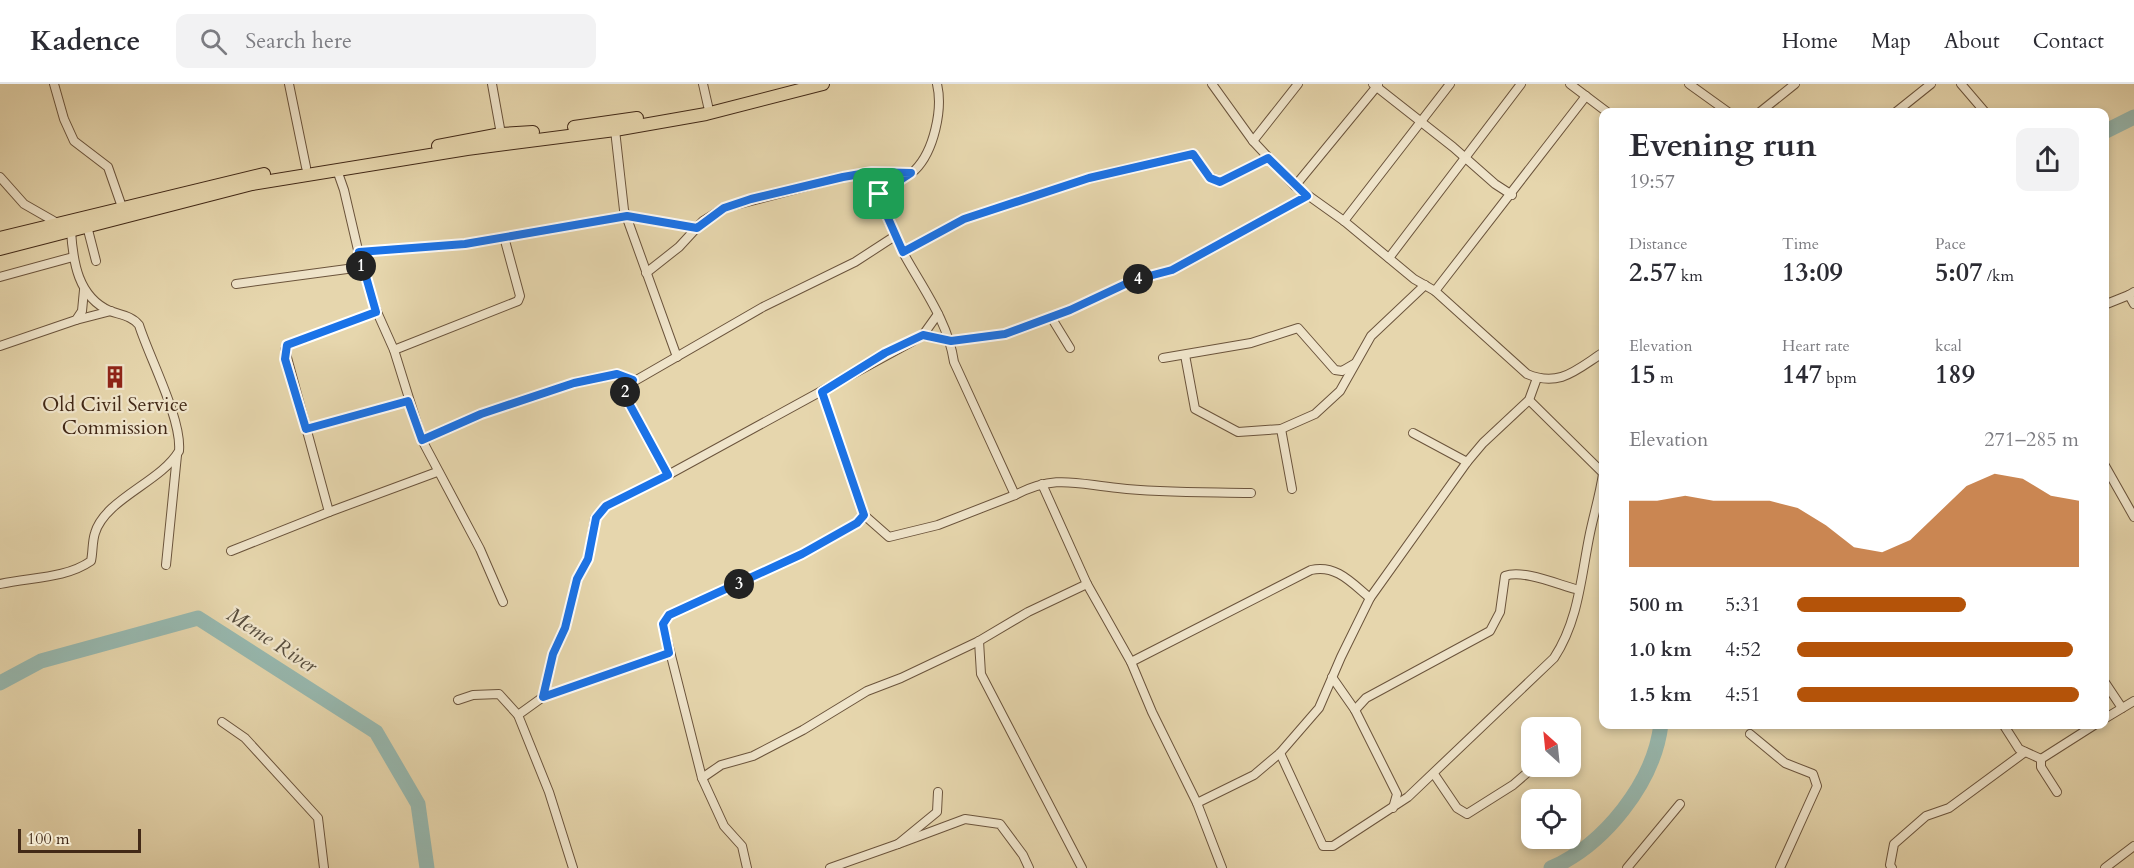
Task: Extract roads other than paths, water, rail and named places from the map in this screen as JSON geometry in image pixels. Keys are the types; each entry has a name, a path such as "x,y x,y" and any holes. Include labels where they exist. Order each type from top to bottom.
{"main road":[{"path":"0,249 122,207 245,177 501,134 622,120 708,106 799,84"},
{"path":"0,238 87,226 252,184 510,143 615,130 706,114 823,84"}],"street":[{"path":"54,84 64,119 74,141 108,167 122,207"},
{"path":"288,84 306,167"},
{"path":"492,84 501,134"},
{"path":"704,84 708,106"},
{"path":"937,84 936,114 930,143 922,161 911,173 879,194 895,236 951,341 954,362 1015,495"},
{"path":"1212,84 1253,141 1295,186 1435,291 1527,374 1537,378 1560,378 1599,355"},
{"path":"1253,141 1298,84"},
{"path":"1344,221 1450,84"},
{"path":"1389,258 1521,84"},
{"path":"1570,84 1602,108"},
{"path":"1689,84 1722,108"},
{"path":"1765,108 1795,84"},
{"path":"1901,108 1931,84"},
{"path":"1961,84 1982,108"},
{"path":"1295,186 1376,85 1495,184 1512,195"},
{"path":"1435,291 1512,195 1586,96"},
{"path":"615,130 622,202 677,357"},
{"path":"903,252 964,219 1089,178 1193,154 1210,178 1220,182 1268,158"},
{"path":"337,170 376,312 394,350 422,440 480,549 503,602"},
{"path":"646,273 673,253 697,228 724,208 751,199 843,177 872,172 911,173"},
{"path":"0,177 24,204 65,228 84,290 93,301 111,311 134,319 139,325 156,367 180,445 177,455 166,565"},
{"path":"923,335 951,341 990,338 1051,317 1134,280 1172,270 1307,196"},
{"path":"359,252 465,244 627,216 697,228"},
{"path":"87,226 96,261"},
{"path":"668,475 625,396 626,386 764,307 855,262 895,236"},
{"path":"394,350 518,301 520,296 504,237"},
{"path":"0,277 73,256"},
{"path":"236,284 362,267"},
{"path":"1185,355 1195,409 1238,432 1281,429 1315,414 1340,391 1371,336 1425,285"},
{"path":"76,320 82,311 84,290"},
{"path":"2109,303 2132,294 2134,304"},
{"path":"0,346 76,320 111,311"},
{"path":"329,512 285,350 287,345 376,312"},
{"path":"543,697 553,654 565,628 577,579 588,559 596,518 606,506 822,392 885,353 923,335 938,314"},
{"path":"1051,317 1070,348"},
{"path":"1163,358 1251,344 1298,328 1335,370 1342,371 1355,363"},
{"path":"422,440 481,414 574,383 617,374 633,380"},
{"path":"1197,803 1254,775 1280,753 1319,708 1371,598 1467,462 1483,443 1529,400 1537,378"},
{"path":"822,392 864,515 889,537 938,525 1042,484 1072,481 1118,488 1251,493"},
{"path":"1529,400 1599,470"},
{"path":"306,429 408,401"},
{"path":"1281,429 1292,489"},
{"path":"1413,433 1467,462"},
{"path":"0,584 63,574 91,561 95,532 109,512 145,485 177,455"},
{"path":"231,551 437,472"},
{"path":"2109,473 2134,517"},
{"path":"1042,484 1087,584 1131,662 1152,712 1197,803 1222,868"},
{"path":"1280,753 1323,846 1333,846 1408,797 1554,658 1573,621 1599,493"},
{"path":"747,868 742,846 724,826 702,778 663,624 669,615 802,554 857,523 864,515"},
{"path":"1131,662 1311,570 1327,567 1336,571 1371,598"},
{"path":"1355,710 1366,698 1490,631 1500,612 1502,583 1505,576 1512,574 1528,576 1579,590"},
{"path":"702,778 721,765 753,756 803,730 867,690 901,678 979,641 1028,612 1087,584"},
{"path":"979,641 981,675 1082,868"},
{"path":"518,715 543,697 669,653"},
{"path":"1332,677 1355,710 1397,794 1393,808"},
{"path":"2109,688 2122,708"},
{"path":"458,700 473,695 499,694 518,715 549,792 573,868"},
{"path":"2109,716 2134,700"},
{"path":"222,722 246,738 318,818 324,868"},
{"path":"2006,729 2019,749 2041,759"},
{"path":"2041,759 2088,729"},
{"path":"1750,734 1785,763 1813,774 1817,786 1780,868"},
{"path":"1892,868 1890,865 1894,844 1926,816 1949,808 2025,752"},
{"path":"2041,759 2042,767 2056,792"},
{"path":"1434,774 1457,808 1467,814 1522,777"},
{"path":"898,844 937,812 938,792"},
{"path":"1397,794 1408,797"},
{"path":"1627,868 1680,804"},
{"path":"830,868 965,819 1000,824 1023,855 1029,868"},
{"path":"2105,868 2134,846"}],"waterway":[{"path":"2109,130 2134,117"},
{"name":"Meme River","path":"0,683 41,661 198,618 376,732 418,804 427,868"},
{"path":"1551,868 1571,858 1590,844 1623,810 1648,768 1660,729"}],"place":[{"name":"Old Civil Service Commission","path":"115,377"}]}
